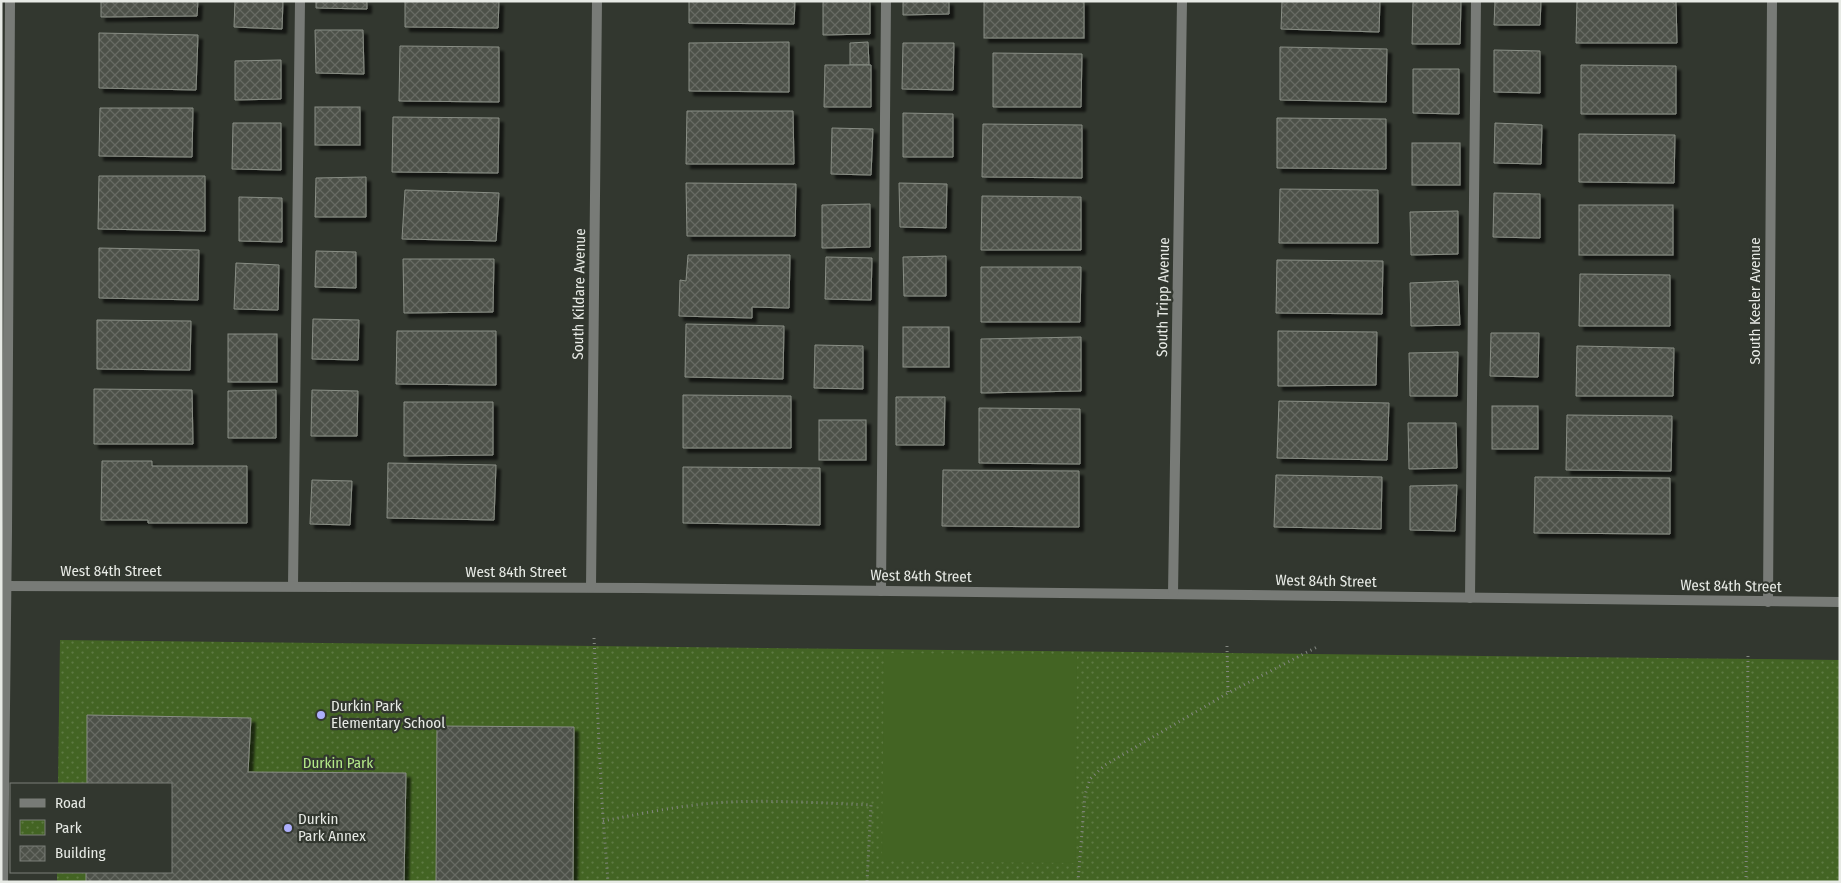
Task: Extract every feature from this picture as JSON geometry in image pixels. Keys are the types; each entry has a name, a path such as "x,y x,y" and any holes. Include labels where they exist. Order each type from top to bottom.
{"street":[{"path":"3,882 10,1"},
{"path":"293,586 300,1"},
{"name":"South Kildare Avenue","path":"591,587 597,1"},
{"path":"881,591 886,1"},
{"name":"South Tripp Avenue","path":"1174,594 1182,1"},
{"path":"1470,598 1476,1"},
{"name":"South Keeler Avenue","path":"1768,602 1772,1"},
{"name":"West 84th Street","path":"4,586 591,587 1840,602"}],"path":[{"path":"594,638 608,882"},
{"path":"1227,646 1228,693"},
{"path":"1078,882 1084,795 1090,779 1105,765 1228,693 1317,647"},
{"path":"1746,882 1748,653"},
{"path":"603,820 727,802 871,805 867,882"}],"green space":[{"name":"Durkin Park","path":"60,640 1840,660 1840,882 57,882 57,873 172,873 172,783 58,783"},
{"path":"884,653 1077,655 1075,863 882,861"}],"building":[{"path":"101,1 198,1 197,16 101,17"},
{"path":"235,1 283,1 282,29 234,27"},
{"path":"316,1 367,1 367,9 316,8"},
{"path":"405,1 499,1 498,28 405,27"},
{"path":"689,1 795,1 794,24 689,23"},
{"path":"823,1 870,1 870,34 823,35"},
{"path":"903,1 949,1 949,14 903,15"},
{"path":"984,1 1084,1 1084,38 984,38"},
{"path":"1282,1 1380,1 1379,32 1281,29"},
{"path":"1413,1 1461,1 1460,44 1412,44"},
{"path":"1495,1 1541,1 1540,25 1494,25"},
{"path":"1577,1 1676,1 1677,43 1576,43"},
{"path":"315,30 363,30 364,74 316,73"},
{"path":"99,33 198,35 196,90 99,88"},
{"path":"789,42 789,92 689,91 689,43"},
{"path":"868,42 869,65 850,65 850,43"},
{"path":"903,43 954,43 953,90 902,89"},
{"path":"400,46 499,47 499,102 399,101"},
{"path":"1280,47 1387,49 1386,102 1280,100"},
{"path":"1494,50 1540,51 1540,93 1494,92"},
{"path":"993,53 1082,54 1081,107 993,107"},
{"path":"281,60 281,99 235,100 235,61"},
{"path":"825,65 871,65 871,107 824,107"},
{"path":"1581,65 1676,66 1676,114 1581,114"},
{"path":"1413,69 1459,69 1459,114 1413,113"},
{"path":"315,107 360,107 360,145 315,145"},
{"path":"100,108 193,108 192,157 99,156"},
{"path":"687,111 793,111 794,164 686,164"},
{"path":"903,113 953,114 953,157 903,157"},
{"path":"393,117 499,118 498,173 392,172"},
{"path":"1277,118 1386,119 1386,169 1277,168"},
{"path":"233,123 281,123 281,170 232,169"},
{"path":"1495,123 1542,125 1541,164 1494,163"},
{"path":"983,124 1082,125 1082,178 982,177"},
{"path":"832,128 873,129 871,175 831,174"},
{"path":"1579,134 1675,135 1674,183 1579,182"},
{"path":"1412,143 1460,143 1460,185 1412,185"},
{"path":"99,176 205,176 205,231 98,229"},
{"path":"366,177 366,217 315,217 316,178"},
{"path":"686,183 796,184 795,236 687,236"},
{"path":"899,183 947,184 946,228 900,227"},
{"path":"1280,189 1378,190 1378,243 1279,243"},
{"path":"405,190 499,193 496,241 402,239"},
{"path":"1494,193 1540,194 1540,238 1493,237"},
{"path":"982,196 1081,197 1081,250 981,250"},
{"path":"239,197 282,198 282,242 239,241"},
{"path":"870,204 870,247 822,248 822,205"},
{"path":"1579,205 1673,205 1673,255 1579,255"},
{"path":"1458,211 1458,254 1411,255 1410,212"},
{"path":"99,248 199,250 198,300 99,298"},
{"path":"316,251 356,252 356,288 315,287"},
{"path":"688,255 790,255 789,308 752,307 752,318 679,316 680,280 686,281"},
{"path":"946,256 946,296 904,296 903,257"},
{"path":"826,257 872,258 871,300 825,299"},
{"path":"403,259 494,259 493,312 404,313"},
{"path":"1277,260 1383,261 1382,314 1276,313"},
{"path":"236,263 279,265 278,310 234,309"},
{"path":"981,267 1081,267 1080,322 981,322"},
{"path":"1580,274 1670,275 1670,326 1579,326"},
{"path":"1458,281 1460,325 1411,326 1410,283"},
{"path":"313,319 359,320 358,360 312,359"},
{"path":"97,320 191,321 190,370 97,369"},
{"path":"686,324 784,326 783,379 685,377"},
{"path":"903,327 949,327 949,367 903,367"},
{"path":"397,331 496,331 496,385 396,384"},
{"path":"1278,331 1377,332 1376,385 1278,386"},
{"path":"1491,333 1539,333 1538,377 1490,376"},
{"path":"228,334 277,334 277,382 228,382"},
{"path":"1081,337 1081,391 981,393 981,339"},
{"path":"815,345 863,346 863,389 814,388"},
{"path":"1577,346 1674,348 1673,396 1576,396"},
{"path":"1458,352 1457,396 1410,396 1409,353"},
{"path":"94,389 192,390 193,444 94,444"},
{"path":"276,390 276,438 228,438 228,391"},
{"path":"312,390 358,391 357,436 311,436"},
{"path":"683,395 791,396 791,448 683,448"},
{"path":"896,397 945,397 944,445 896,445"},
{"path":"1279,401 1389,403 1387,460 1277,458"},
{"path":"404,402 493,402 493,455 404,456"},
{"path":"1492,406 1538,406 1538,449 1492,449"},
{"path":"979,408 1080,409 1080,464 979,463"},
{"path":"1567,415 1672,416 1671,471 1566,470"},
{"path":"819,420 866,420 866,460 819,460"},
{"path":"1408,423 1456,423 1457,468 1409,469"},
{"path":"102,461 152,461 152,466 247,466 247,523 148,523 148,520 101,520"},
{"path":"388,463 496,465 494,520 387,518"},
{"path":"683,467 820,468 820,525 683,523"},
{"path":"943,470 1079,471 1079,527 942,526"},
{"path":"1276,475 1382,477 1381,529 1274,527"},
{"path":"1535,477 1670,478 1670,534 1534,533"},
{"path":"312,480 352,481 350,525 310,524"},
{"path":"1457,485 1455,531 1410,530 1410,486"},
{"name":"Durkin Park Annex","path":"87,715 251,718 248,772 406,773 404,882 86,882 86,873 172,873 172,783 87,783"},
{"path":"437,726 574,727 573,882 436,882"}],"place":[{"name":"Durkin Park Elementary School","path":"321,715"},
{"name":"Durkin Park Annex","path":"288,828"}]}
